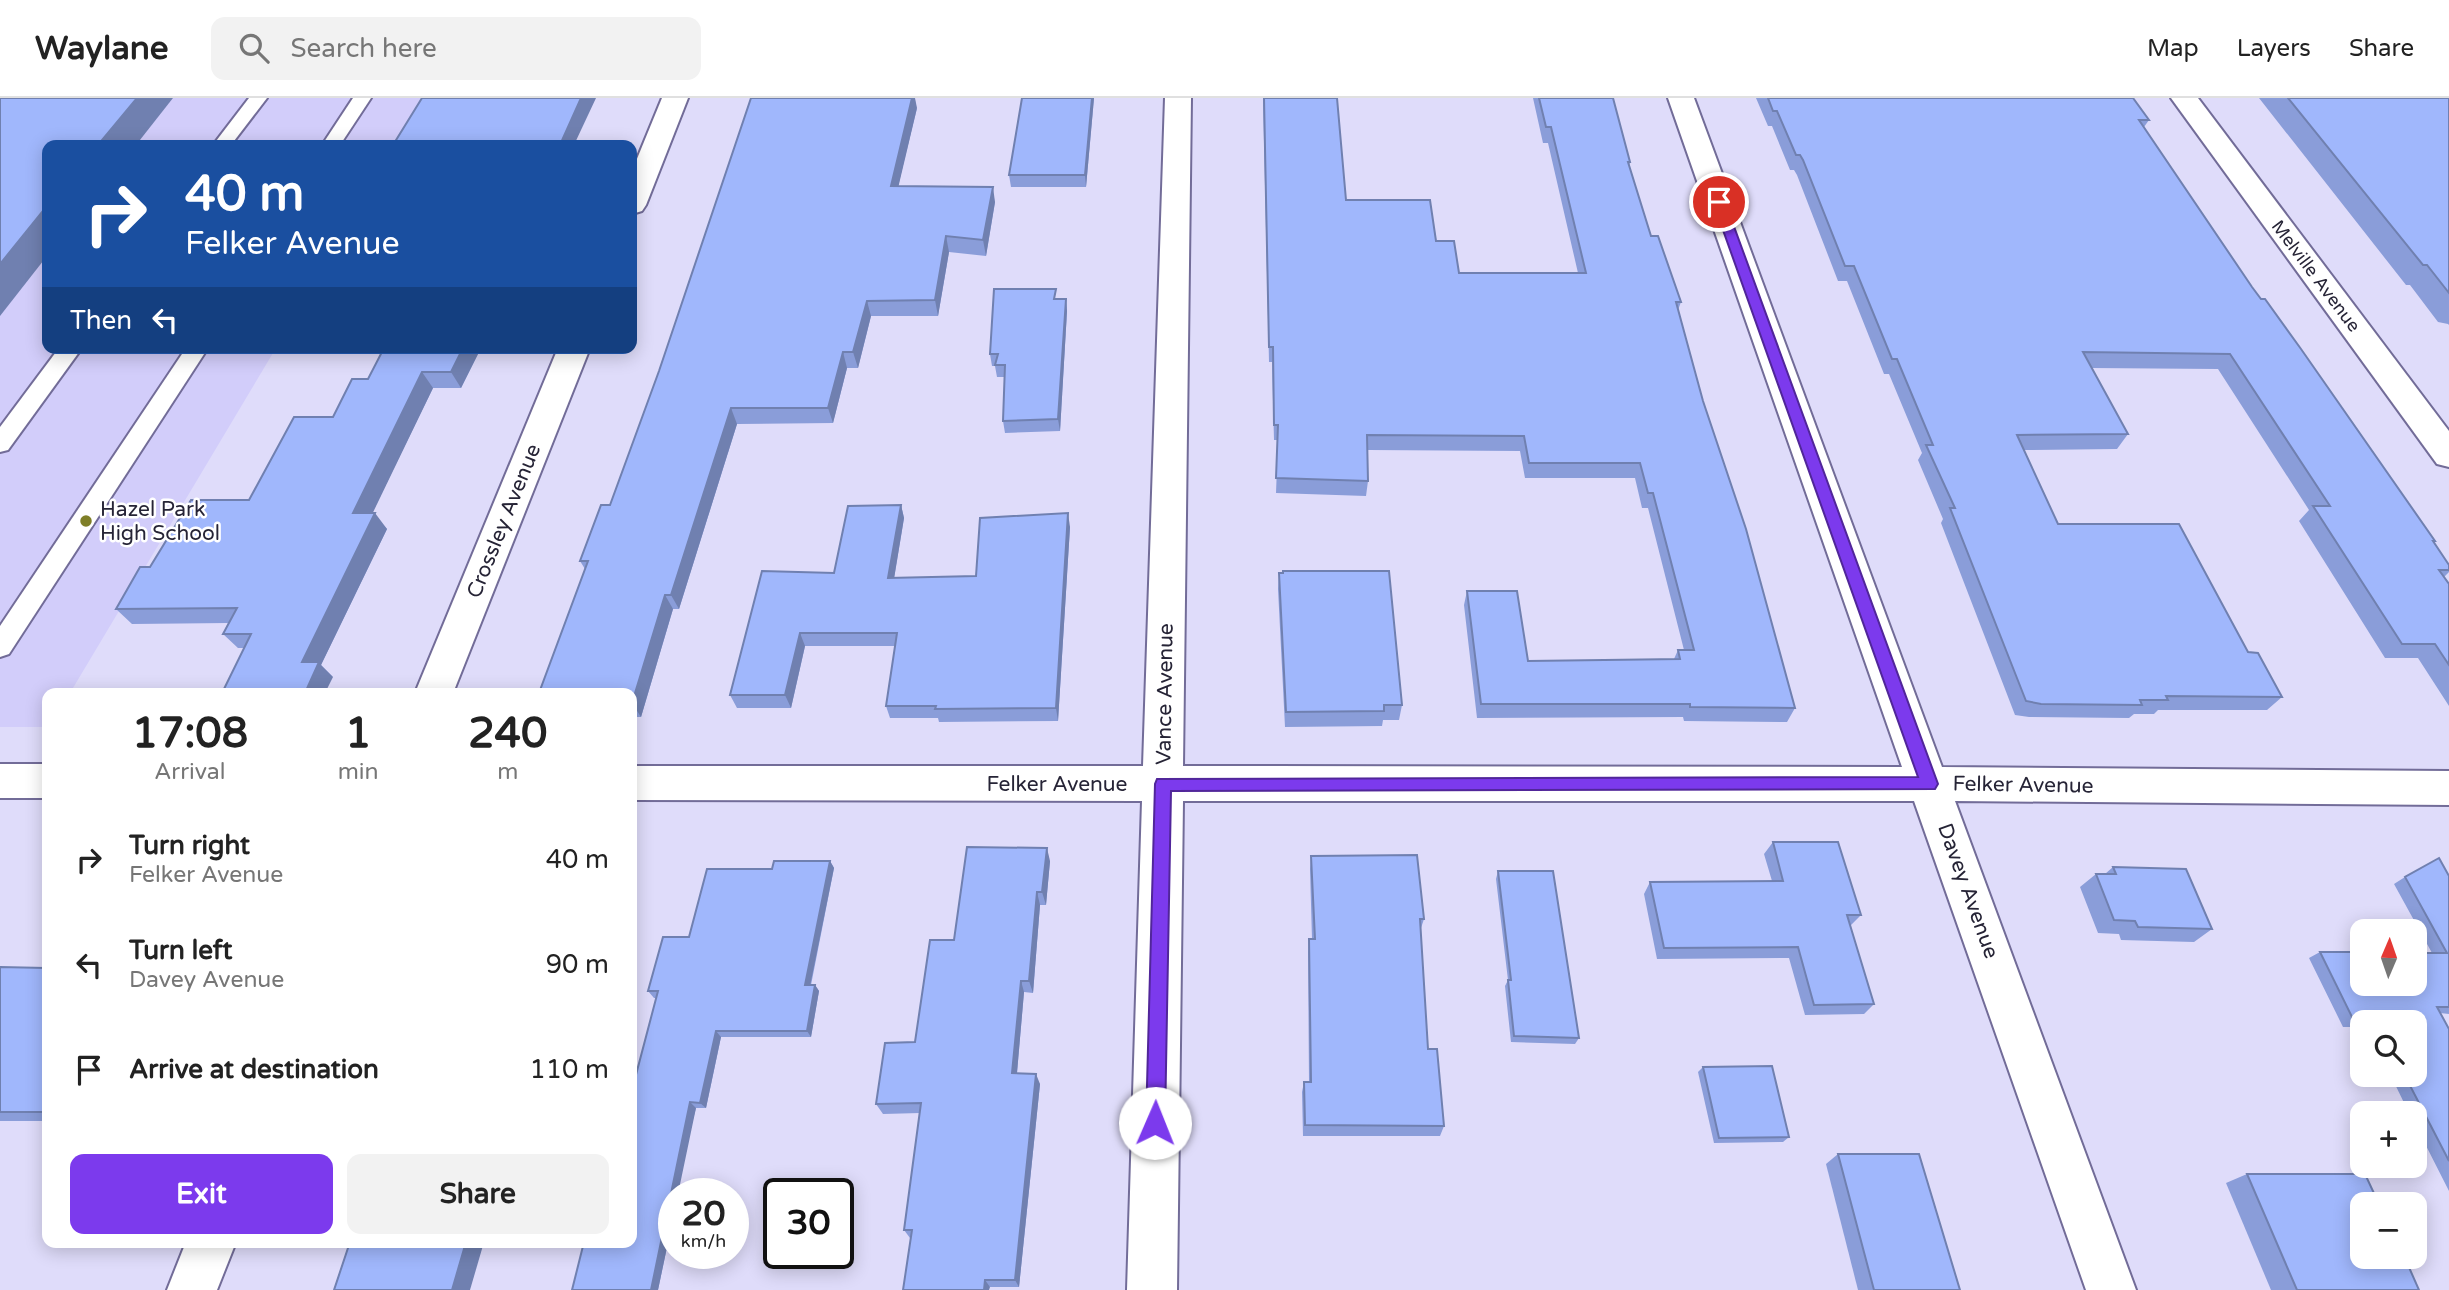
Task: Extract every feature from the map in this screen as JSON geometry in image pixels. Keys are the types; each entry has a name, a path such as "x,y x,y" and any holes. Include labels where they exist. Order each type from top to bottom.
{"street":[{"path":"637,193 675,98"},
{"name":"Vance Avenue","path":"1152,1290 1178,98"},
{"name":"Davey Avenue","path":"1681,98 2111,1290"},
{"name":"Melville Avenue","path":"2184,98 2449,455"},
{"name":"Crossley Avenue","path":"437,688 572,354"},
{"path":"0,781 42,781"},
{"name":"Felker Avenue","path":"637,783 1929,784 2449,788"},
{"path":"192,1290 209,1248"}],"lane":[{"path":"226,140 258,98"},
{"path":"334,140 362,98"},
{"path":"0,444 67,354"},
{"path":"0,647 193,354"}],"shaded area":[{"name":"Hazel Park High School","path":"0,98 425,98 400,140 42,140 42,354 272,354 73,688 42,688 42,727 0,727"}],"building":[{"path":"0,98 137,98 102,140 42,140 42,212 0,264"},
{"path":"422,98 581,98 562,140 396,140"},
{"path":"751,98 912,98 891,186 993,187 983,240 946,236 935,300 867,301 853,352 843,352 828,408 731,408 671,595 665,595 637,688 541,688 588,561 580,561 601,505 610,505 659,371"},
{"path":"1022,98 1092,98 1085,175 1009,175"},
{"path":"1264,98 1337,98 1346,200 1430,200 1436,241 1454,241 1459,273 1586,273 1551,127 1546,127 1539,98 1613,98 1628,162 1651,236 1658,236 1681,302 1676,302 1703,401 1746,529 1795,708 1690,707 1690,704 1481,704 1467,591 1517,591 1528,661 1680,659 1678,650 1694,650 1653,493 1648,493 1640,463 1529,463 1524,436 1367,435 1368,481 1276,478 1278,425 1274,425 1273,347 1269,347"},
{"path":"1768,98 2133,98 2149,120 2139,120 2252,287 2261,299 2265,299 2301,349 2449,565 2449,570 2439,570 2449,584 2449,665 2435,644 2402,644 2313,506 2330,506 2230,354 2083,352 2128,434 2017,435 2058,524 2179,524 2248,652 2258,653 2282,697 2166,696 2168,700 2140,700 2142,705 2041,704 2026,701 1950,508 1955,508 1926,445 1933,445 1897,359 1892,359 1854,266 1845,266 1803,160 1800,155 1796,155 1777,111 1773,111"},
{"path":"2288,98 2449,98 2449,293 2427,265 2423,265"},
{"path":"994,289 1056,289 1054,299 1066,299 1058,419 1003,421 1005,365 995,365 998,354 990,354"},
{"path":"381,354 460,354 451,372 422,372 353,513 375,513 302,662 319,662 307,688 224,688 251,634 223,634 237,608 116,609 140,567 150,567 191,500 249,500 294,417 333,417 352,379 368,379"},
{"path":"901,505 888,578 976,576 980,518 1068,513 1056,708 935,709 936,706 886,706 897,633 800,633 785,695 730,695 762,571 834,573 848,506"},
{"path":"1389,571 1402,705 1384,705 1384,711 1286,712 1279,573"},
{"path":"1773,842 1838,842 1861,915 1847,915 1874,1004 1814,1005 1798,947 1664,948 1650,882 1783,881"},
{"path":"967,847 1047,848 1042,892 1037,892 1029,981 1021,981 1012,1073 1036,1074 1015,1280 985,1280 984,1290 903,1290 912,1230 904,1230 921,1103 876,1104 885,1043 915,1042 930,940 954,940"},
{"path":"1417,855 1424,919 1420,919 1428,1049 1437,1049 1444,1126 1305,1125 1304,1082 1311,1082 1309,939 1315,939 1311,856"},
{"path":"2439,858 2449,876 2449,1007 2437,1007 2449,1029 2449,1161 2427,1118 2427,1101 2418,1101 2411,1087 2427,1087 2427,1010 2350,1010 2350,1013 2320,952 2350,952 2350,996 2427,996 2427,953 2447,953 2405,877"},
{"path":"774,861 830,861 805,985 815,985 807,1031 716,1031 700,1103 690,1102 674,1178 658,1178 658,1256 651,1290 572,1290 582,1248 637,1248 637,1071 658,991 648,991 663,937 689,937 707,869 772,869"},
{"path":"2113,867 2186,869 2212,929 2138,927 2135,921 2114,920 2096,874 2116,874"},
{"path":"1498,871 1553,871 1579,1038 1514,1036 1508,980 1511,980"},
{"path":"0,967 42,968 42,1112 0,1112"},
{"path":"1772,1066 1789,1137 1719,1138 1703,1067"},
{"path":"1838,1154 1919,1154 1960,1290 1874,1290"},
{"path":"2247,1174 2350,1174 2350,1178 2367,1178 2373,1192 2350,1192 2350,1269 2410,1269 2419,1290 2297,1290"},
{"path":"348,1248 464,1248 452,1290 334,1290"}],"place":[{"name":"Hazel Park High School","path":"86,521"}],"route":[{"path":"1155,1123 1163,784 1929,784 1719,202"}]}
